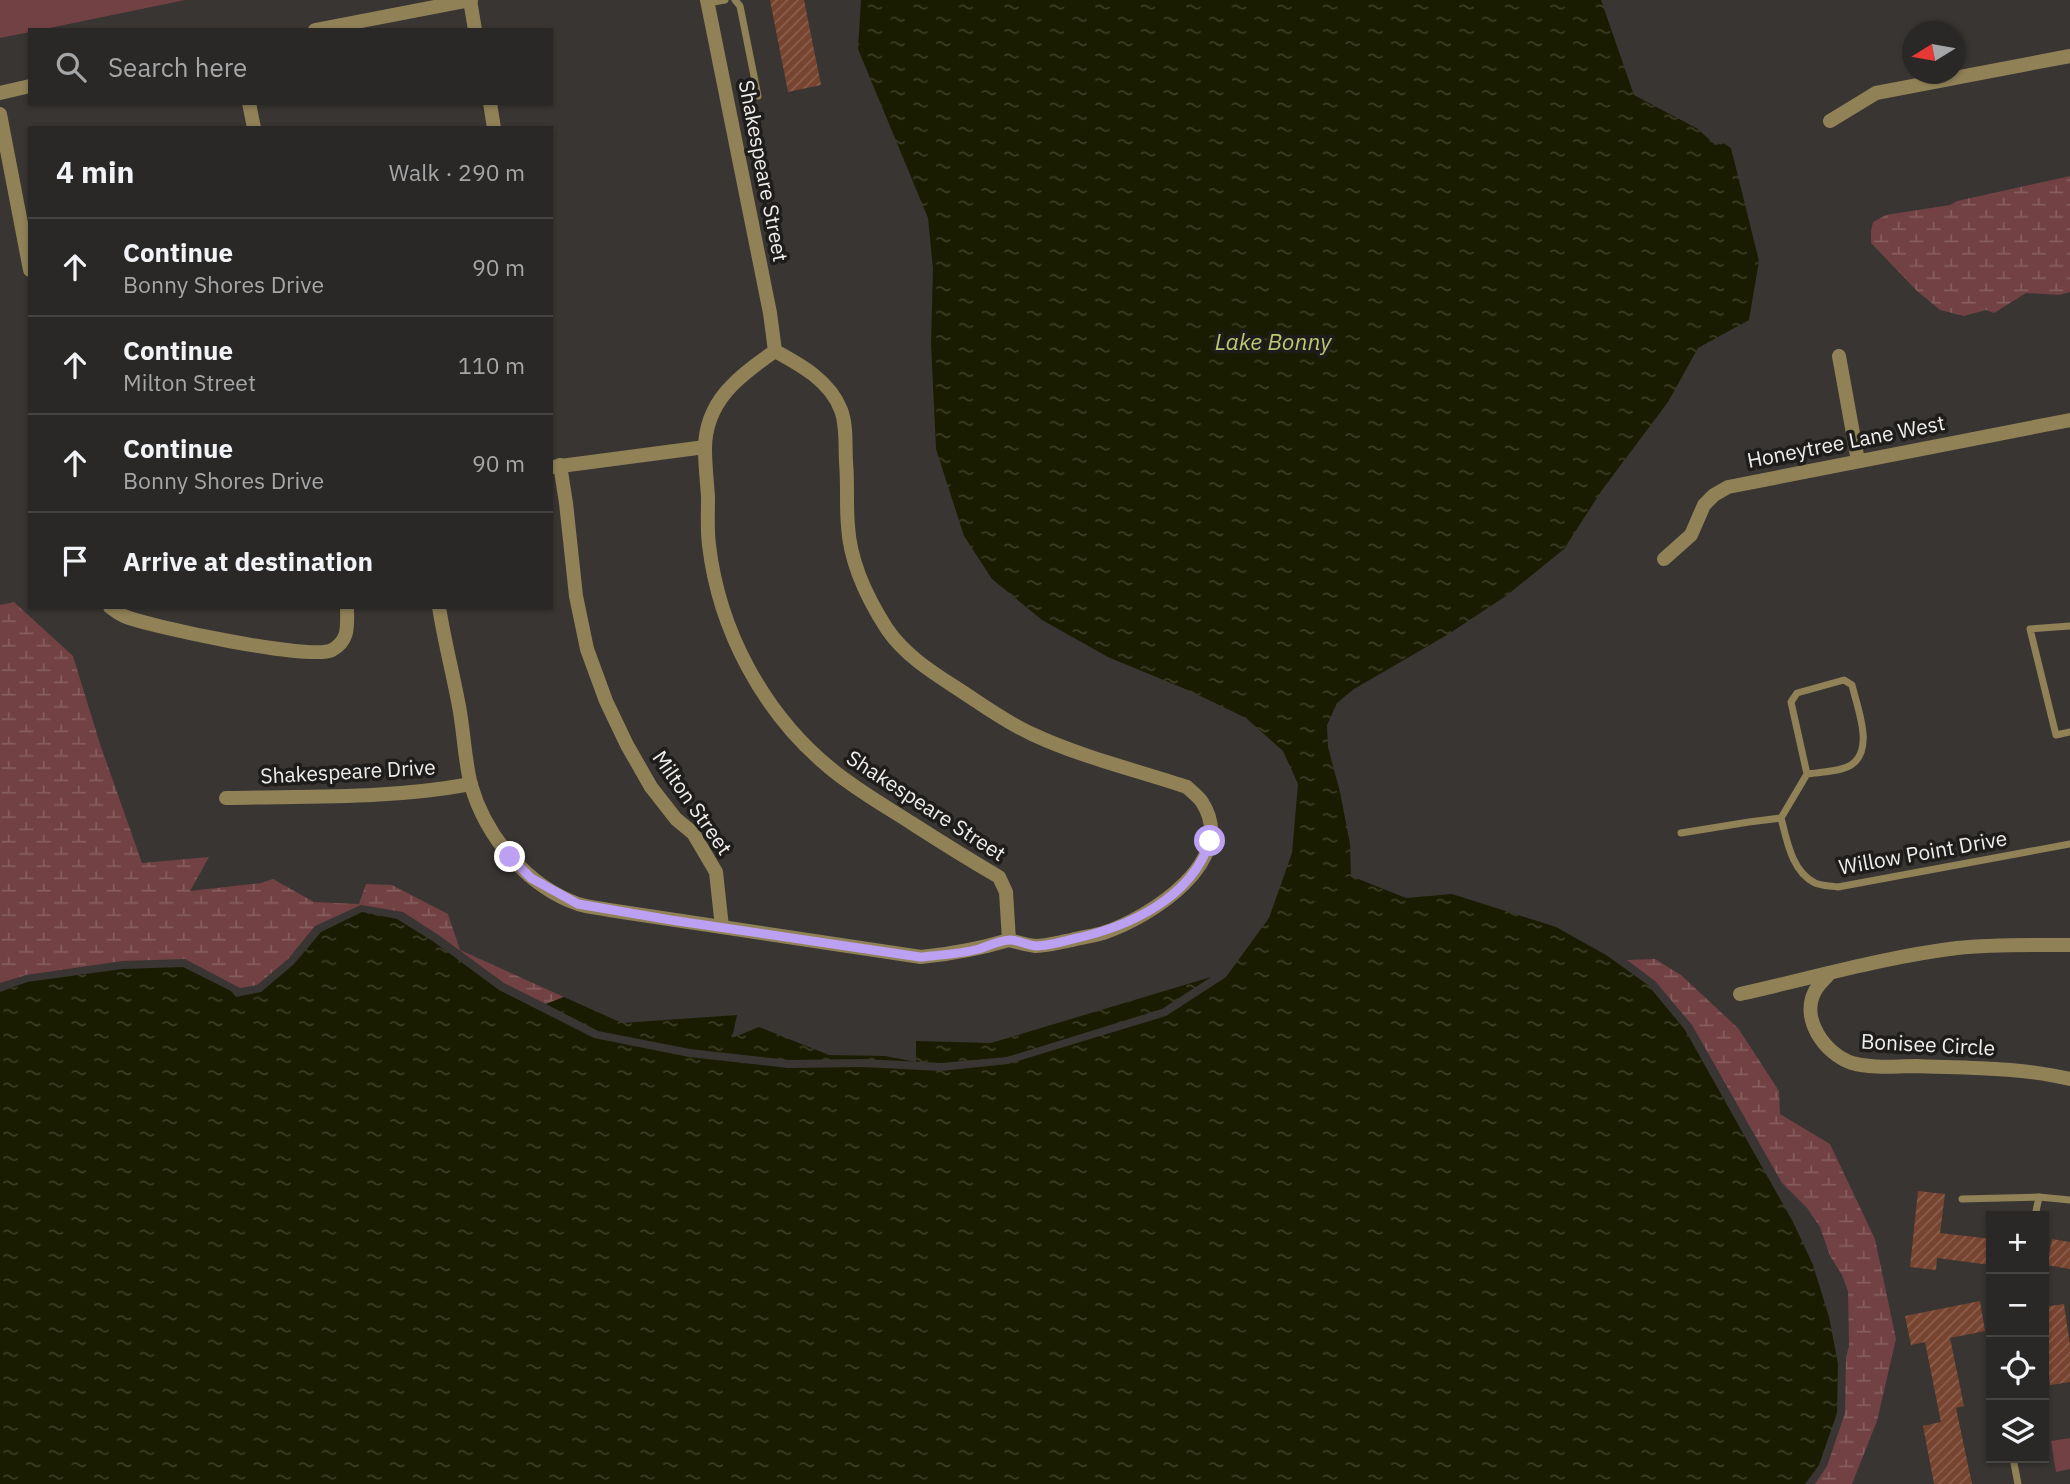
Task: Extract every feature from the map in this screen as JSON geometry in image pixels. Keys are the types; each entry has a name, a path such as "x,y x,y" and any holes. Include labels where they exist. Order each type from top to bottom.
{"street":[{"path":"325,28 470,0 475,28"},
{"name":"Shakespeare Street","path":"708,2 770,313 775,351 736,380 709,418 705,447 709,542 714,575 725,614 743,659 775,711 828,767 857,789 999,877 1006,892 1009,940"},
{"path":"1830,121 1876,93 2070,56"},
{"path":"0,93 28,86"},
{"path":"249,105 254,126"},
{"path":"490,105 495,126"},
{"path":"0,114 28,261"},
{"path":"439,609 471,784 481,812 510,857 531,878 578,904 920,957 953,954 1009,940 1035,946 1103,933 1161,904 1190,877 1205,858 1210,841 1210,821 1202,802 1187,787 1054,744 1028,732 929,670 908,652 889,631 875,609 860,579 851,550 841,409 817,376 775,351"},
{"path":"1839,356 1858,461"},
{"name":"Honeytree Lane West","path":"1664,559 1691,535 1704,505 1728,487 2070,420"},
{"path":"556,466 705,447"},
{"name":"Milton Street","path":"556,466 587,649 606,701 651,788 676,819 693,833 716,872 722,927"},
{"path":"113,609 123,615 174,629 256,646 317,652 330,651 339,645 348,631 346,609"},
{"name":"Shakespeare Drive","path":"226,798 396,793 471,784"},
{"path":"1740,994 1879,962 1957,948 2070,945"},
{"name":"Bonisee Circle","path":"1829,974 1815,992 1810,1010 1816,1033 1831,1051 1851,1062 1878,1068 1900,1066 2012,1071 2070,1079"}],"lane":[{"path":"708,2 724,0"},
{"path":"735,0 740,6 758,96"},
{"path":"2070,626 2030,629 2056,735 2070,732"},
{"path":"1681,834 1781,818 1807,774 1791,702 1797,692 1844,680 1852,685 1865,737 1858,759 1850,766 1807,774"},
{"name":"Willow Point Drive","path":"1781,818 1792,858 1806,877 1817,884 1838,887 2070,844"},
{"path":"1962,1199 2039,1197 2070,1200"},
{"path":"2036,1211 2039,1197"},
{"path":"2015,1463 2018,1484"}],"green space":[{"path":"0,0 185,0 50,28 28,28 28,32 0,38"},
{"path":"2070,176 2070,292 2059,295 2026,293 1994,313 1986,310 1964,316 1940,310 1917,291 1871,243 1873,222 1886,215 1950,205 1957,201"},
{"path":"14,602 73,656 100,744 142,863 209,857 190,891 261,883 273,879 314,902 359,904 366,884 392,885 448,914 460,950 564,997 546,1004 504,983 403,912 361,905 315,926 288,959 257,985 240,988 185,959 122,961 26,975 0,983 0,605"},
{"path":"1655,959 1681,975 1738,1028 1779,1091 1780,1114 1830,1144 1875,1239 1896,1339 1877,1421 1852,1484 1815,1484 1827,1466 1845,1413 1846,1357 1849,1346 1848,1291 1842,1275 1830,1256 1820,1227 1807,1208 1782,1183 1692,1025 1655,981 1627,960"},
{"path":"2070,1438 2070,1469 2056,1472 2051,1441"}],"water":[{"name":"Lake Bonny","path":"861,0 1601,0 1634,95 1698,129 1715,145 1723,143 1731,148 1759,261 1749,320 1698,348 1668,402 1602,490 1564,549 1506,596 1447,635 1354,689 1337,703 1327,725 1328,747 1350,844 1351,876 1406,898 1452,894 1556,927 1606,955 1648,985 1685,1030 1793,1222 1813,1265 1829,1317 1838,1364 1837,1413 1819,1465 1805,1484 0,1484 0,992 27,982 122,969 183,967 231,991 236,997 261,992 294,964 321,932 362,912 397,919 434,942 499,990 594,1038 689,1057 788,1068 863,1067 941,1071 1008,1064 1166,1016 1226,977 1269,918 1292,853 1298,784 1283,751 1246,718 1108,657 1042,620 992,579 964,536 936,449 931,343 933,269 928,218 858,49"},
{"path":"1211,977 1162,1009 1007,1057 941,1063 916,1062 916,1041 991,1043"},
{"path":"564,997 622,1023 737,1015 732,1038 759,1027 829,1055 885,1056 914,1062 863,1059 789,1060 690,1049 598,1031 546,1004"}],"building":[{"path":"770,0 804,0 821,85 788,92"},
{"path":"1918,1191 1945,1194 1940,1233 1986,1238 1986,1264 1937,1258 1936,1270 1910,1267"},
{"path":"2052,1239 2070,1242 2070,1269 2049,1265"},
{"path":"1980,1301 1985,1331 1950,1338 1964,1406 1956,1408 1972,1484 1934,1484 1923,1426 1941,1422 1925,1342 1911,1345 1905,1316"},
{"path":"2064,1304 2070,1345 2070,1382 2050,1385 2049,1378 2049,1306"}],"route":[{"path":"510,857 531,878 578,904 920,957 953,954 1009,940 1035,946 1103,933 1161,904 1190,877 1205,858 1210,841"}]}
